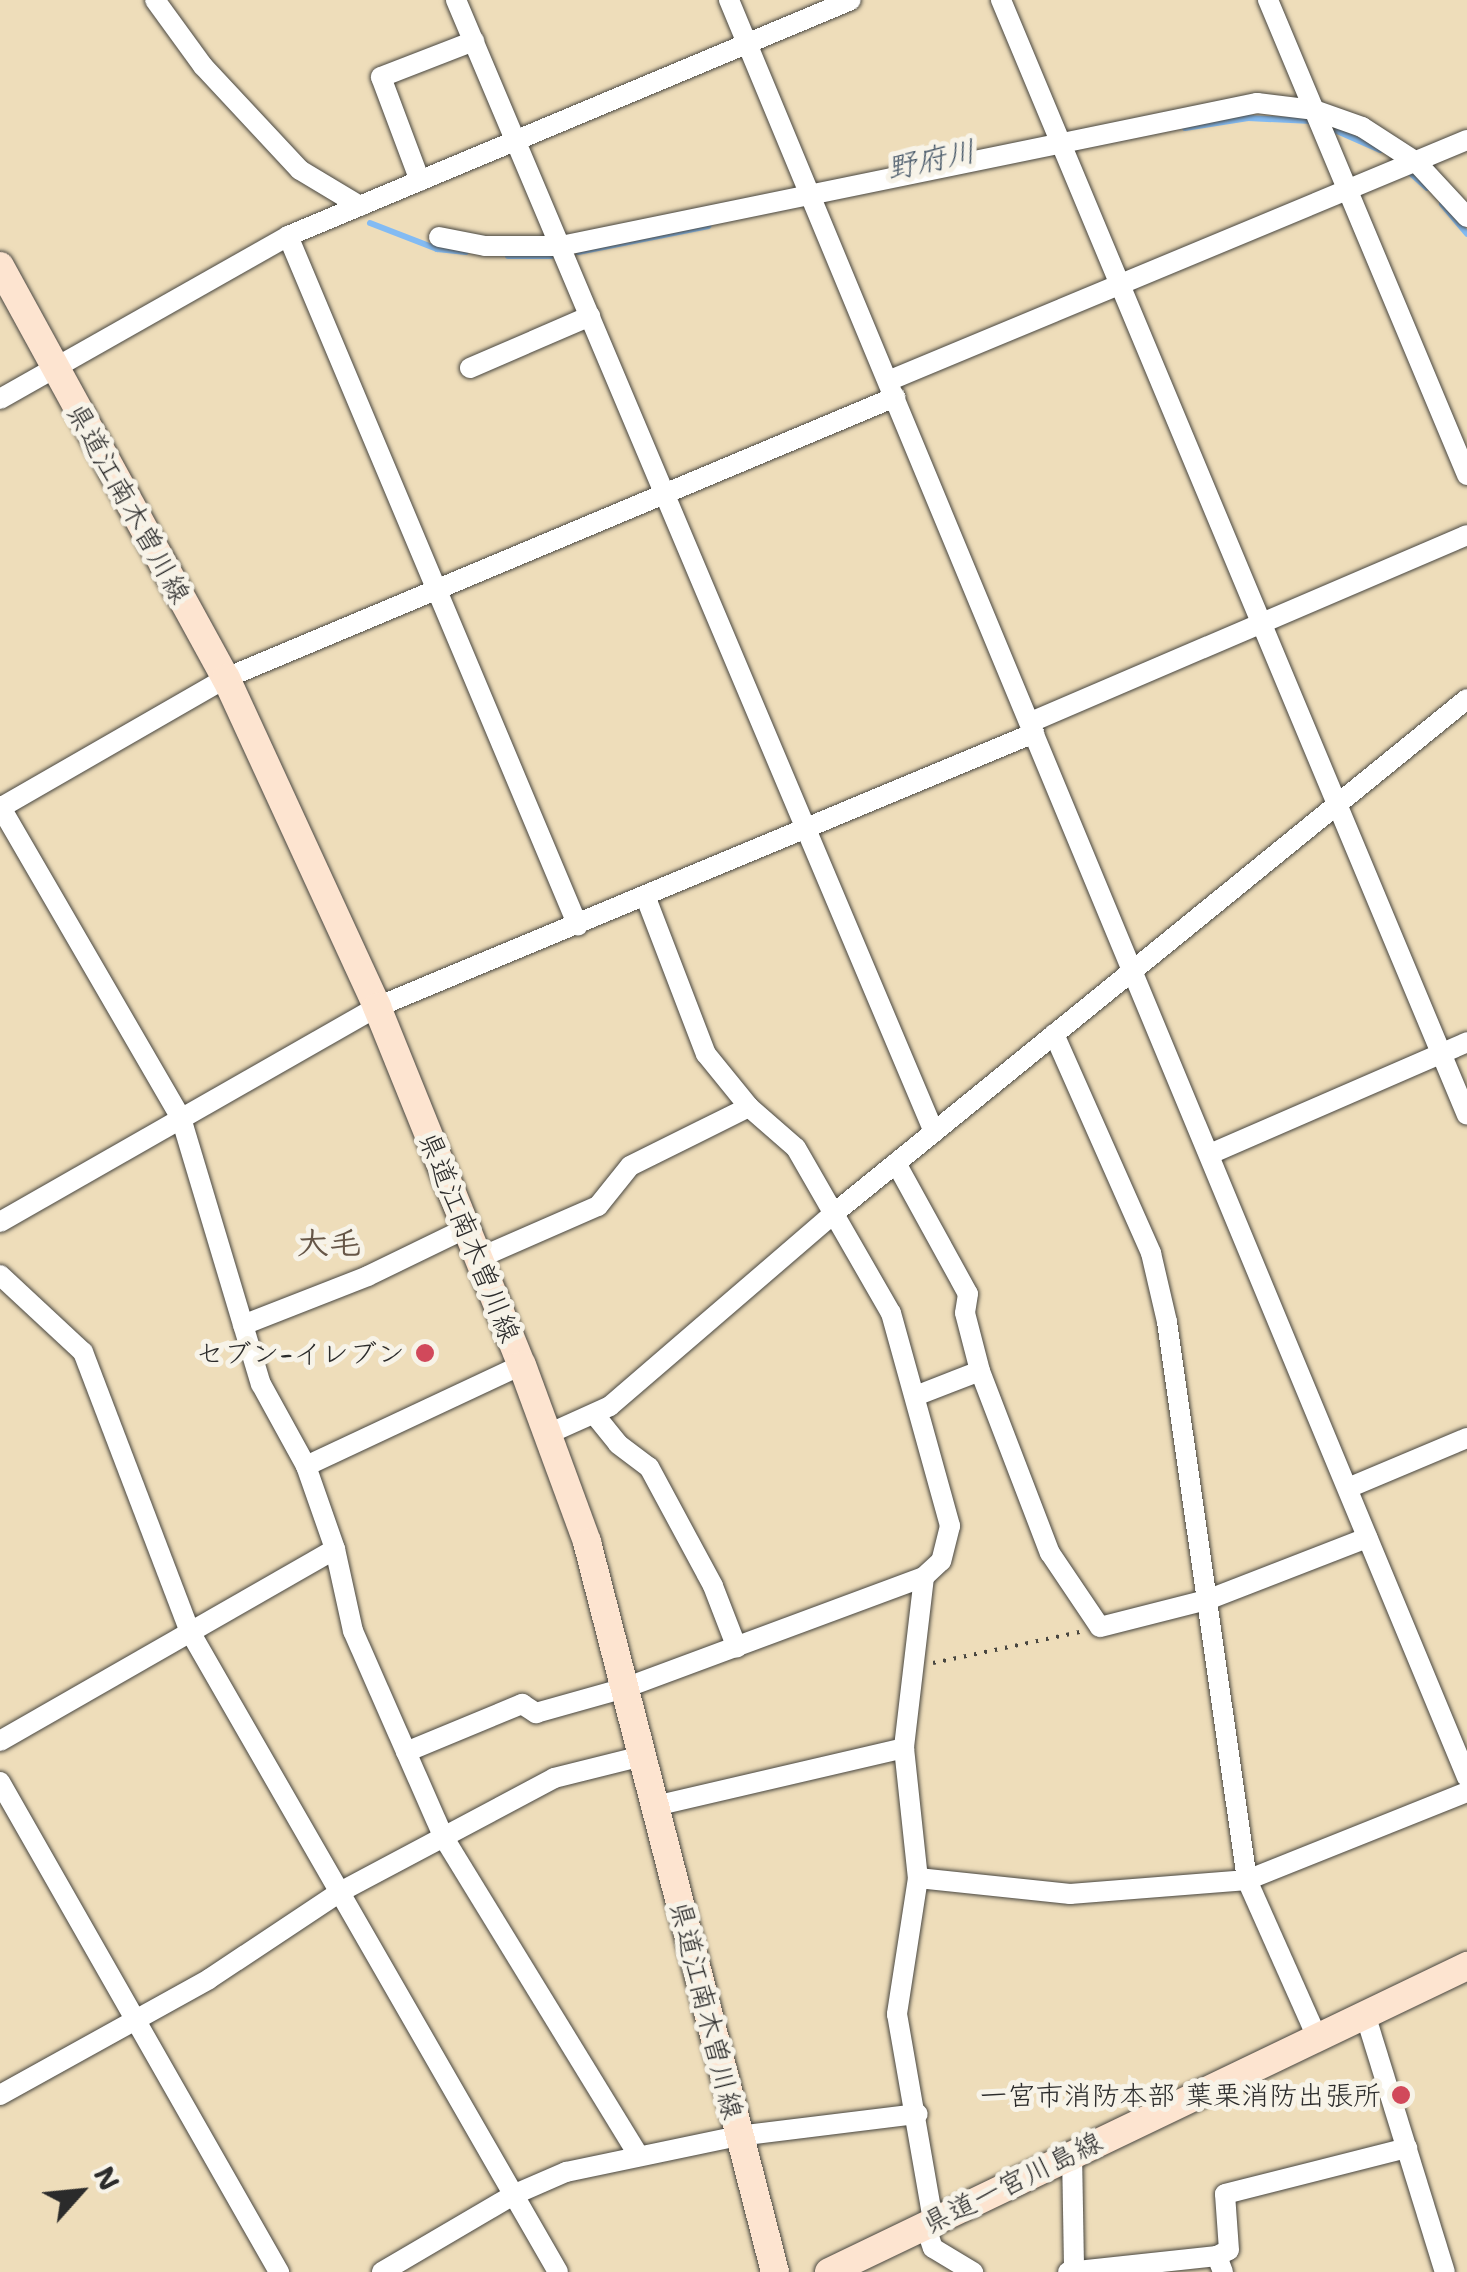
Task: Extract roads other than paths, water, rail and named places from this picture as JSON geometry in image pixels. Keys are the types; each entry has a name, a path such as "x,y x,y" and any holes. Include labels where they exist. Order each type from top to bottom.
{"main road":[{"name":"県道江南木曽川線","path":"0,266 226,678 377,1006 522,1364 575,1502 775,2272"},
{"name":"県道一宮川島線","path":"828,2272 1467,1966"}],"street":[{"path":"155,0 203,66 300,170 360,206"},
{"path":"456,0 934,1132"},
{"path":"729,0 1467,1777"},
{"path":"0,398 288,236 851,0"},
{"path":"1001,0 1467,1115"},
{"path":"1268,0 1467,475"},
{"path":"420,181 381,77 474,41"},
{"path":"439,237 485,246 564,253 1062,148 1245,104 1362,127 1467,218"},
{"path":"638,2155 444,1838 353,1630 335,1548 306,1466 261,1384 181,1118 0,807 226,678 664,494 1118,286 1467,140"},
{"path":"288,236 578,926"},
{"path":"470,368 590,316"},
{"path":"0,1222 377,1006 646,898 1467,534"},
{"path":"548,1434 594,1414 1467,699"},
{"path":"406,1752 522,1704 536,1712 625,1688 924,1577 942,1561 950,1526 918,1395 890,1313 796,1148 749,1107 706,1054 646,898"},
{"path":"1054,1034 1150,1253 1167,1322 1246,1880 1318,2037"},
{"path":"1210,1154 1467,1042"},
{"path":"479,1258 598,1206 630,1166 749,1107"},
{"path":"896,1163 968,1294 965,1313 980,1370 1050,1553 1100,1627 1207,1600 1366,1538"},
{"path":"243,1325 467,1228"},
{"path":"0,1275 83,1352 189,1630 558,2272"},
{"path":"306,1466 522,1364"},
{"path":"918,1395 980,1370"},
{"path":"594,1414 618,1444 649,1467 713,1586 737,1648"},
{"path":"1348,1488 1467,1438"},
{"path":"0,1740 335,1548"},
{"path":"924,1577 904,1748 918,1878 897,2014 918,2114 933,2248 973,2272"},
{"path":"655,1806 904,1748"},
{"path":"0,2095 209,1979 340,1892 554,1778 642,1756"},
{"path":"0,1782 279,2272"},
{"path":"918,1878 1070,1894 1246,1880 1467,1792"},
{"path":"1366,2014 1444,2272"},
{"path":"382,2272 513,2194 566,2172 738,2136 918,2114"},
{"path":"1072,2152 1071,2271 1220,2264 1229,2250 1224,2194 1407,2148"}],"waterway":[{"name":"野府川","path":"1185,128 1248,118 1312,121"},
{"name":"野府川","path":"1328,127 1380,150"},
{"name":"野府川","path":"1406,169 1427,188"},
{"name":"野府川","path":"1442,204 1467,234"},
{"name":"野府川","path":"370,223 437,249 466,252"},
{"name":"野府川","path":"578,252 708,226"},
{"name":"野府川","path":"508,256 551,256"}],"place":[{"name":"セブン-イレブン","path":"425,1353"},
{"name":"一宮市消防本部 葉栗消防出張所","path":"1401,2095"}],"district":[{"name":"大毛","path":"329,1243"}]}
